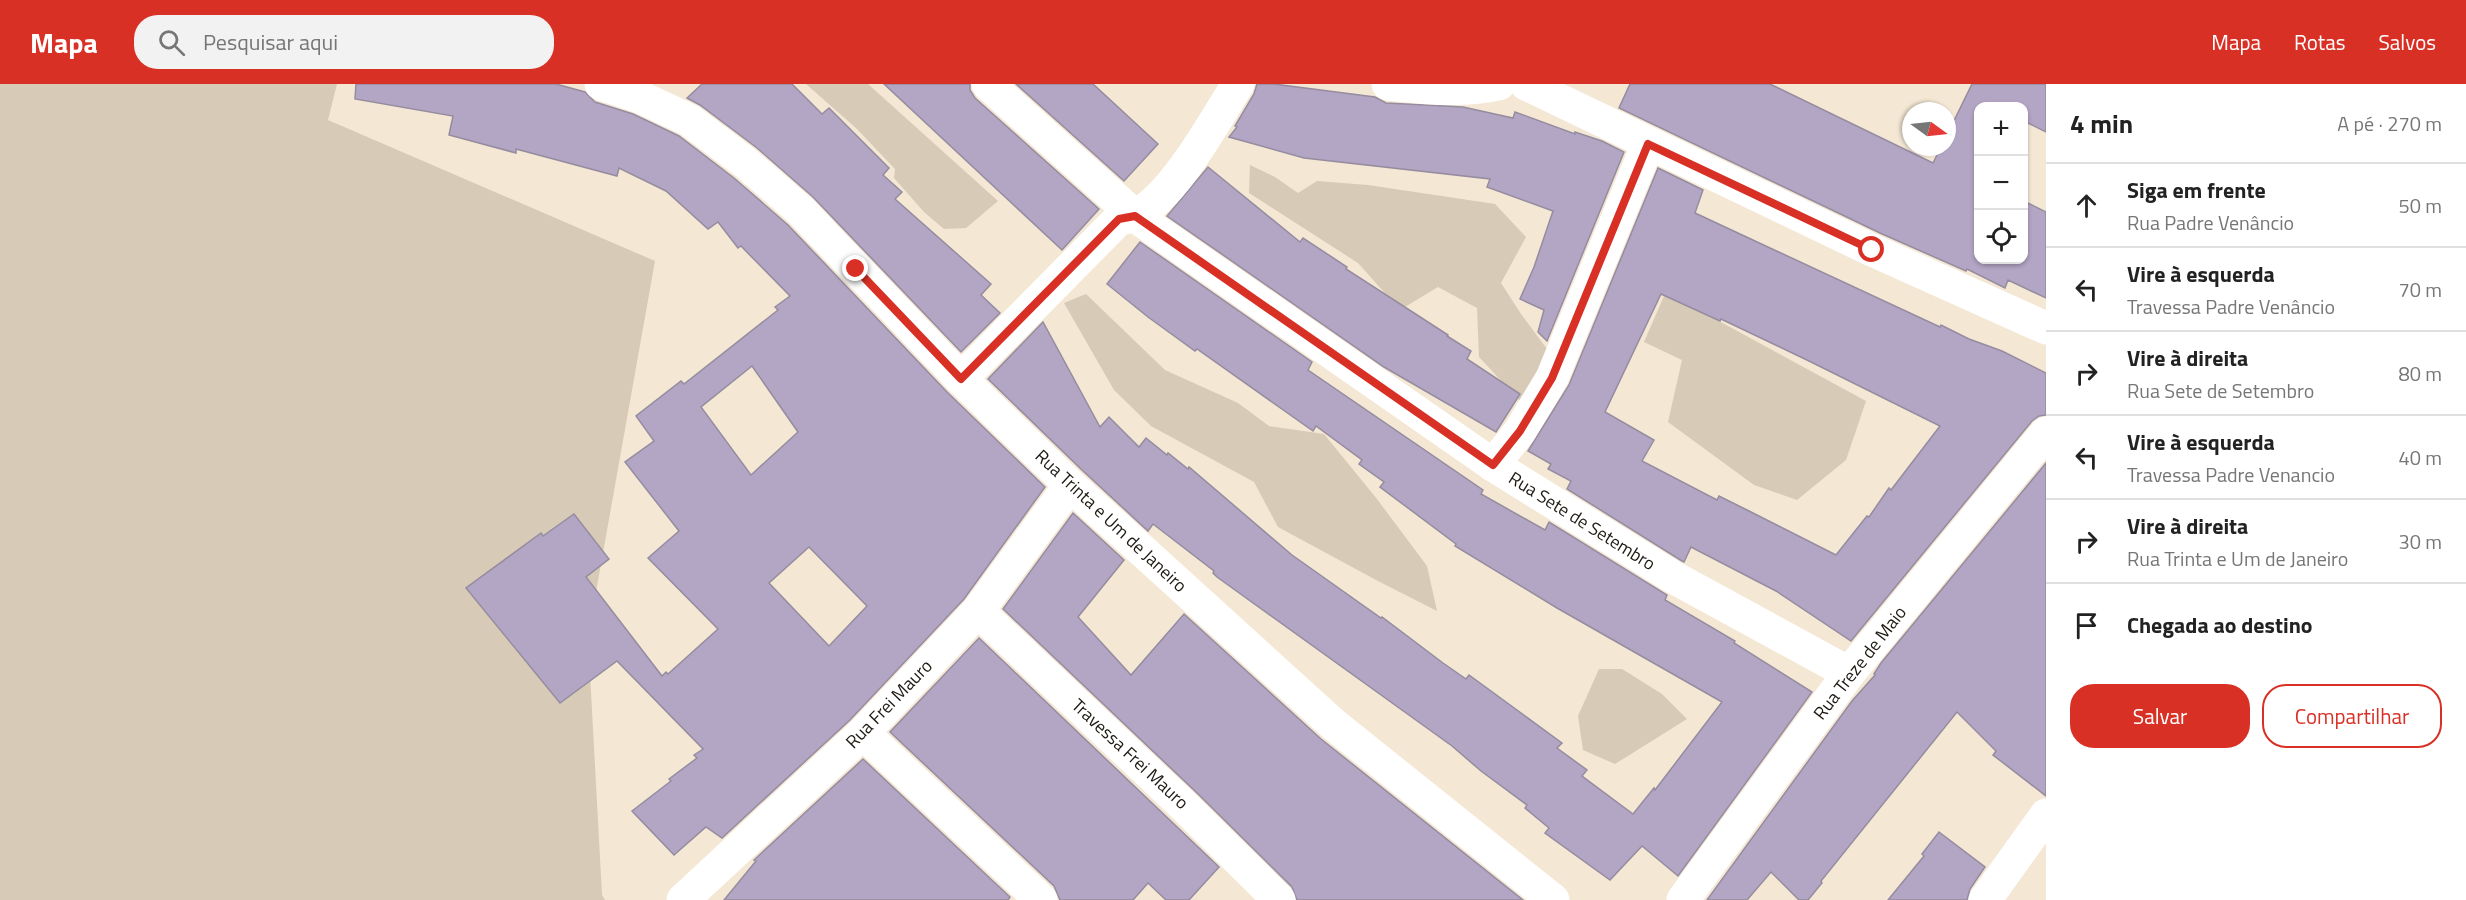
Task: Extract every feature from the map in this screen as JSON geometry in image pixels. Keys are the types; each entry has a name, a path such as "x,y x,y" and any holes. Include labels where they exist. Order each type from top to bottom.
{"street":[{"name":"Rua Trinta e Um de Janeiro","path":"601,84 640,97 689,120 746,163 801,212 961,379 1070,485 1333,724 1553,900"},
{"name":"Rua Sete de Setembro","path":"988,84 1135,216 1493,465 1673,577 1849,673"},
{"path":"961,379 1119,219 1135,216 1152,205 1169,187 1238,84"},
{"path":"1388,84 1477,89 1499,84"},
{"path":"1526,84 1872,250 2046,328"},
{"path":"1493,465 1520,431 1552,378 1648,144"},
{"name":"Rua Treze de Maio","path":"1689,898 1849,673 2046,433"},
{"name":"Rua Frei Mauro","path":"683,900 862,733 978,611 1070,485"},
{"name":"Travessa Frei Mauro","path":"978,611 1183,804 1279,900"},
{"path":"862,733 1041,900"},
{"path":"1984,900 2046,815"}],"shaded area":[{"path":"0,84 337,84 328,120 655,261 588,637 602,895 605,900 0,900"},
{"path":"806,84 868,84 998,201 966,228 944,229 924,212 894,178 895,169 856,128"},
{"path":"1250,165 1275,177 1298,193 1317,181 1368,185 1495,204 1526,237 1501,283 1558,364 1531,413 1479,357 1477,308 1438,287 1400,310 1358,263 1249,193"},
{"path":"1086,294 1165,370 1238,403 1269,426 1324,434 1427,566 1437,611 1278,527 1254,482 1151,426 1114,390 1064,303"},
{"path":"1664,296 1704,313 1866,401 1846,460 1797,500 1754,485 1668,422 1682,360 1644,342"},
{"path":"1599,669 1622,669 1662,694 1687,719 1615,764 1583,750 1578,716"}],"building":[{"path":"356,84 556,84 585,92 595,102 633,114 679,136 734,178 788,225 947,392 1045,487 964,599 850,720 722,838 706,827 674,855 632,811 671,781 669,779 697,758 694,755 703,749 617,661 560,703 466,588 541,533 543,536 574,514 609,559 586,577 662,676 666,672 668,674 718,629 648,558 679,531 625,462 654,441 636,416 681,381 684,384 778,310 775,307 790,296 741,246 738,248 718,222 708,229 666,191 619,168 617,176 516,149 516,153 449,135 453,116 355,99","holes":["752,366 798,432 751,475 701,407","809,547 867,606 829,646 769,583"]},
{"path":"702,84 792,84 822,114 829,108 889,168 883,175 902,192 895,199 991,284 981,295 1000,313 961,352 813,197 757,148 700,105 687,98"},
{"path":"884,84 970,84 970,90 975,98 1099,209 1062,250"},
{"path":"1016,84 1093,84 1158,144 1124,181"},
{"path":"1257,84 1274,84 1375,97 1386,103 1463,107 1513,118 1515,112 1575,134 1575,132 1602,141 1624,152 1547,341 1538,332 1544,310 1520,299 1534,267 1553,211 1487,187 1490,179 1304,158 1229,137 1237,127 1235,126 1254,94"},
{"path":"1630,84 1770,84 1902,148 1902,156 1919,156 1933,163 1936,156 1956,156 1956,117 1972,84 2046,84 2046,132 2028,123 2028,102 1974,102 1974,264 2028,264 2028,203 2046,212 2046,298 2008,280 2005,288 1967,269 1966,271 1880,233 1619,108"},
{"path":"1208,167 1300,242 1303,238 1347,267 1346,269 1448,335 1471,351 1467,359 1520,394 1496,432 1384,367 1167,216"},
{"path":"1658,168 1703,190 1695,213 1940,327 1941,325 1969,339 2002,351 2046,373 2046,415 2039,416 2032,421 1851,641 1776,591 1691,547 1684,562 1682,561 1567,489 1571,481 1548,469 1551,464 1528,451 1569,385","holes":["1661,294 1720,321 1721,319 1940,426 1891,490 1889,488 1869,517 1867,516 1836,555 1719,496 1717,500 1642,461 1654,440 1605,412"]},
{"path":"1140,242 1312,362 1308,370 1483,490 1481,494 1545,530 1549,522 1667,595 1665,600 1735,641 1734,643 1812,692 1678,876 1642,846 1610,880 1545,833 1549,828 1525,808 1527,805 1452,746 1217,577 1214,571 1153,524 1148,531 988,379 1043,322 1100,427 1109,417 1139,447 1146,438 1167,455 1168,453 1188,469 1189,467 1292,555 1466,679 1469,675 1562,743 1557,748 1587,770 1582,776 1633,814 1654,788 1655,790 1722,702 1557,608 1455,546 1456,544 1380,487 1384,482 1359,464 1362,460 1316,426 1313,431 1148,317 1107,284"},
{"path":"2046,463 2046,796 1993,755 1996,751 1957,712 1808,900 1799,900 1771,872 1747,900 1707,900 1852,701 1875,675 1881,663"},
{"path":"1073,513 1124,560 1078,617 1131,675 1184,614 1321,739 1523,900 1297,900 1292,887 1196,792 1003,609"},
{"path":"979,638 1219,867 1189,900 1166,900 1148,883 1133,900 1060,900 1054,886 890,732"},
{"path":"863,759 1010,897 1008,900 724,900 756,861 754,860"},
{"path":"1939,832 1985,867 1970,889 1967,900 1888,900 1924,856 1922,854"}],"route":[{"path":"856,269 961,379 1119,219 1135,216 1493,465 1520,431 1552,378 1648,144 1872,250"}]}
